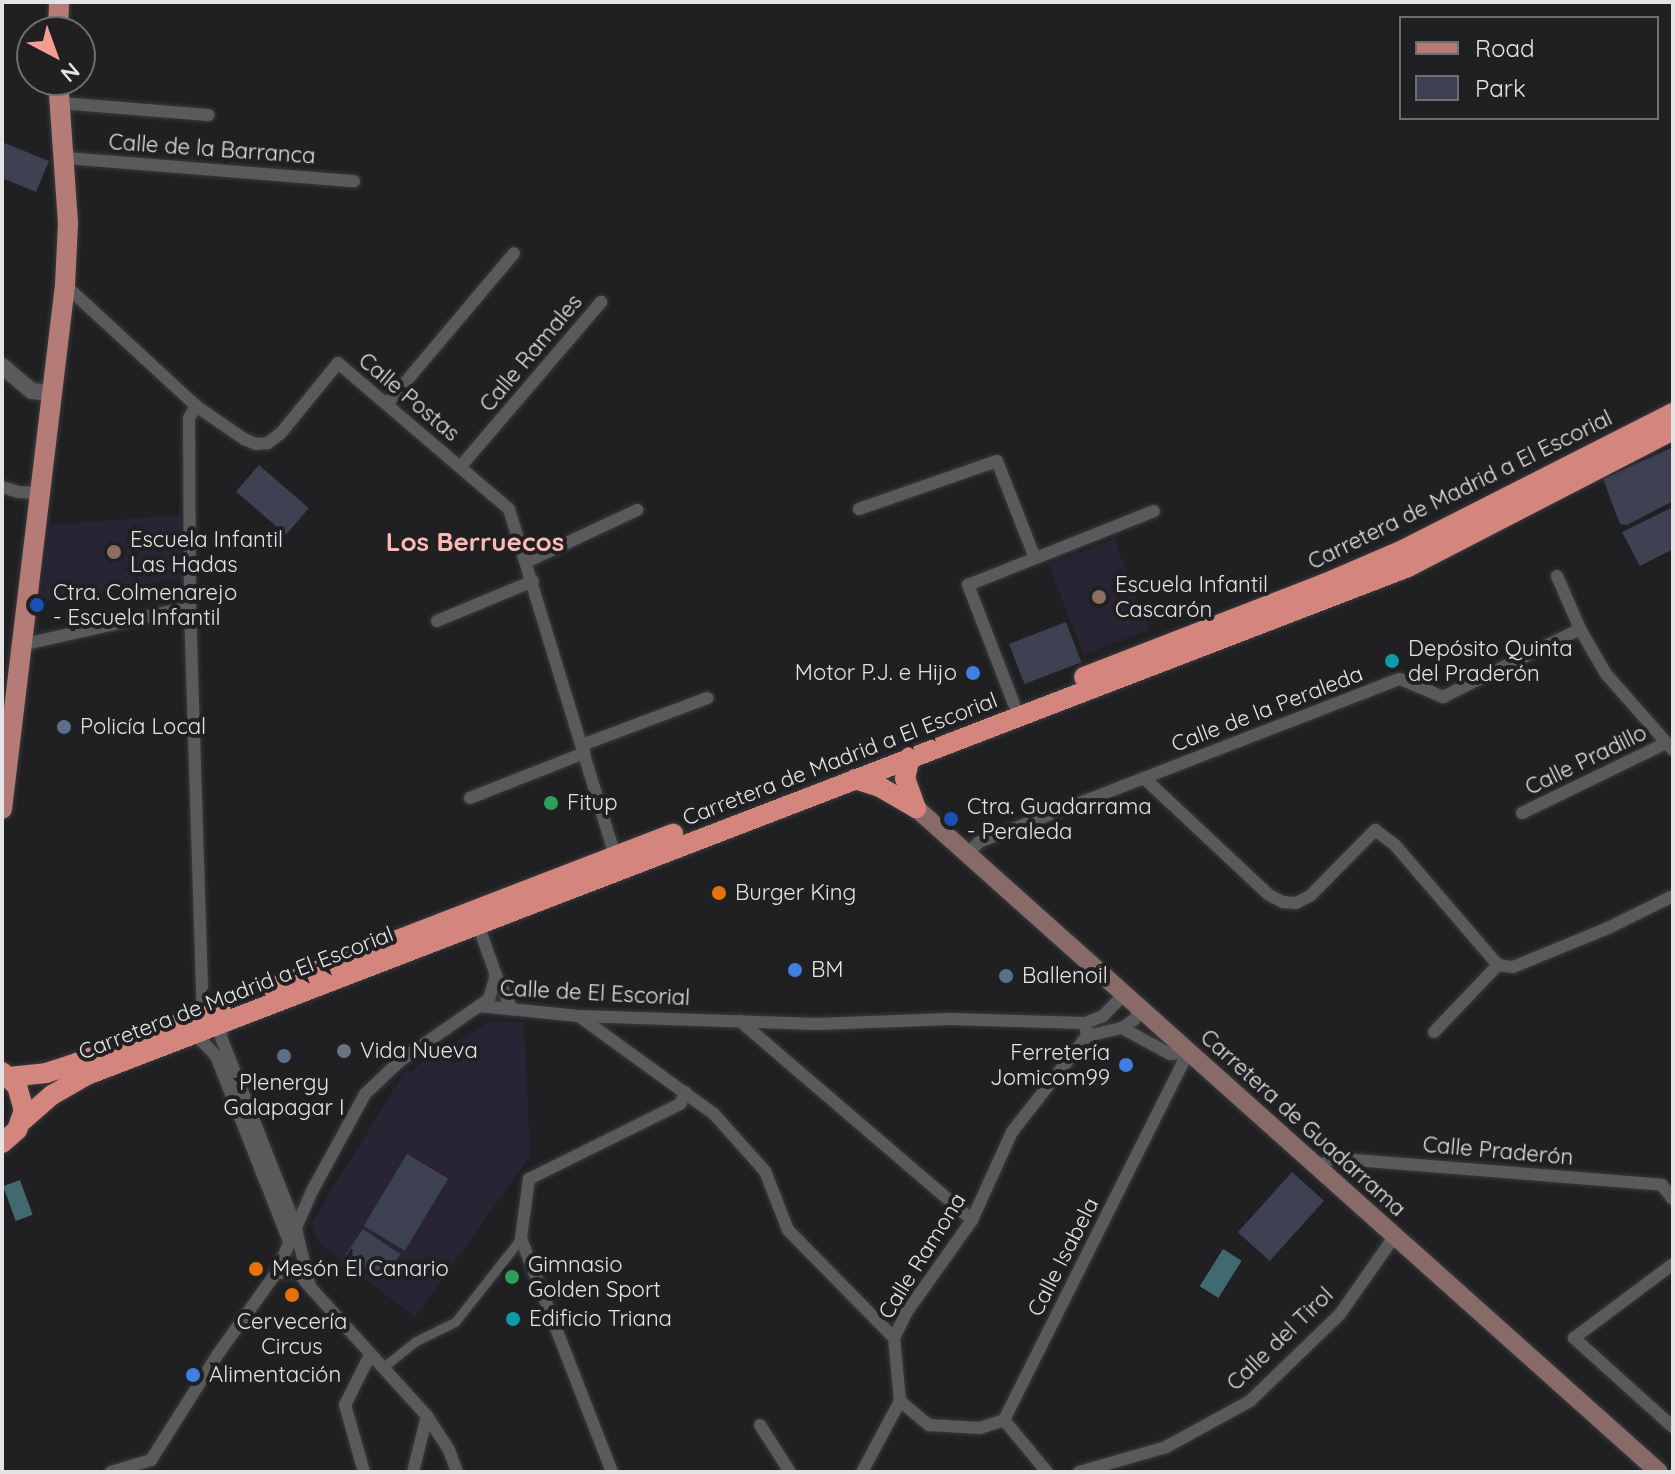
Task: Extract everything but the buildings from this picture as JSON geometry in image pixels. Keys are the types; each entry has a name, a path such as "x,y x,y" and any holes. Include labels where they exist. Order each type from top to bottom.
{"highway":[{"name":"Carretera de Madrid a El Escorial","path":"2,1143 52,1095 87,1075 615,856 1324,584 1405,549 1673,413"},
{"name":"Carretera de Madrid a El Escorial","path":"6,1074 46,1073 207,1024 478,925 1408,567 1666,434"},
{"path":"910,757 905,778 916,808"},
{"path":"855,779 880,787 916,808"},
{"path":"6,1074 22,1098 21,1122"}],"main road":[{"path":"2,809 65,285 68,223 66,158 59,96"},
{"name":"Carretera de Guadarrama","path":"916,808 1659,1472"}],"street":[{"path":"60,103 209,115"},
{"name":"Calle de la Barranca","path":"66,158 354,181"},
{"path":"387,404 514,253"},
{"name":"Calle Postas","path":"65,285 196,406 244,439 256,444 268,443 281,433 338,363 509,509 615,856"},
{"name":"Calle Ramales","path":"461,466 601,302"},
{"path":"2,366 32,391 51,393"},
{"path":"196,406 189,418 190,607 207,1024 216,1056 275,1199 288,1239"},
{"path":"859,509 997,461 1035,558"},
{"path":"2,487 39,493"},
{"path":"526,562 637,510"},
{"path":"1014,704 968,585 1154,511"},
{"path":"1557,576 1580,629 1606,674 1670,747"},
{"path":"437,621 533,581"},
{"path":"21,645 190,607"},
{"name":"Calle de la Peraleda","path":"967,854 979,842 1400,679 1443,697 1580,629"},
{"path":"470,798 708,698"},
{"name":"Calle Pradillo","path":"1522,813 1670,747"},
{"path":"1144,778 1269,895 1283,902 1296,903 1310,896 1375,830 1395,845 1498,965 1513,967 1608,928 1673,896"},
{"path":"478,925 512,1010"},
{"path":"1434,1032 1498,965"},
{"path":"479,1006 489,999 496,975"},
{"path":"1086,1030 1123,995"},
{"name":"Calle de El Escorial","path":"111,1472 151,1460 218,1354 276,1273 288,1239 365,1094 401,1060 479,1006 579,1016 817,1024 997,1019 1086,1030"},
{"path":"1086,1030 1122,1028 1135,1019 1139,1009"},
{"path":"579,1016 714,1114 765,1171 788,1230 872,1311 894,1338"},
{"path":"740,1021 972,1220"},
{"path":"207,1024 221,1037 295,1225 310,1287"},
{"path":"1122,1028 1170,1054 1188,1052"},
{"name":"Calle Ramona","path":"900,1401 894,1338 906,1313 972,1220 1012,1132 1086,1030"},
{"name":"Calle Isabela","path":"1004,1420 1188,1052"},
{"path":"612,1472 521,1238 529,1179 680,1104 686,1092"},
{"name":"Calle Praderón","path":"1319,1170 1330,1158 1630,1182 1662,1185 1673,1199"},
{"name":"Calle del Tirol","path":"1079,1472 1166,1447 1250,1401 1340,1314 1394,1237"},
{"path":"382,1368 416,1341 455,1322 521,1238"},
{"path":"1673,1264 1574,1338 1673,1427"},
{"path":"276,1273 298,1272 427,1416 449,1450 457,1472"},
{"path":"364,1472 345,1405 370,1355"},
{"path":"862,1472 900,1401 906,1410 929,1425 980,1428 1004,1420 1047,1472"},
{"path":"413,1472 427,1416"},
{"path":"760,1425 790,1472"}],"shaded area":[{"name":"Escuela Infantil Las Hadas","path":"181,515 182,578 41,602 50,525"},
{"name":"Escuela Infantil Cascarón","path":"1114,539 1149,630 1083,655 1049,564"},
{"path":"489,1022 524,1022 530,1156 415,1317 320,1244 311,1224 407,1068 412,1072 418,1065"},
{"path":"20,1180 33,1215 16,1221 3,1186"},
{"path":"1223,1249 1242,1261 1218,1298 1200,1286"}],"green space":[{"path":"2,142 49,161 36,192 2,178"},
{"path":"1673,447 1673,501 1627,525 1620,524 1603,479"},
{"path":"259,465 309,508 286,535 236,491"},
{"path":"1673,507 1673,549 1640,566 1622,532"},
{"path":"1066,622 1081,662 1024,684 1009,644"},
{"path":"407,1154 448,1179 405,1251 364,1226"},
{"path":"1292,1172 1324,1201 1270,1261 1238,1232"},
{"path":"363,1229 400,1254 383,1280 346,1255"}],"place":[{"name":"Escuela Infantil Las Hadas","path":"114,552"},
{"name":"Escuela Infantil Cascarón","path":"1099,597"},
{"name":"Ctra. Colmenarejo - Escuela Infantil","path":"37,605"},
{"name":"Depósito Quinta del Praderón","path":"1392,661"},
{"name":"Motor P.J. e Hijo","path":"973,673"},
{"name":"Policía Local","path":"64,727"},
{"name":"Fitup","path":"551,803"},
{"name":"Ctra. Guadarrama - Peraleda","path":"951,819"},
{"name":"Burger King","path":"719,893"},
{"name":"BM","path":"795,970"},
{"name":"Ballenoil","path":"1006,976"},
{"name":"Vida Nueva","path":"344,1051"},
{"name":"Plenergy Galapagar I","path":"284,1056"},
{"name":"Ferretería Jomicom99","path":"1126,1065"},
{"name":"Mesón El Canario","path":"256,1269"},
{"name":"Gimnasio Golden Sport","path":"512,1277"},
{"name":"Cervecería Circus","path":"292,1295"},
{"name":"Edificio Triana","path":"513,1319"},
{"name":"Alimentación","path":"193,1375"}],"district":[{"name":"Los Berruecos","path":"475,542"}]}
